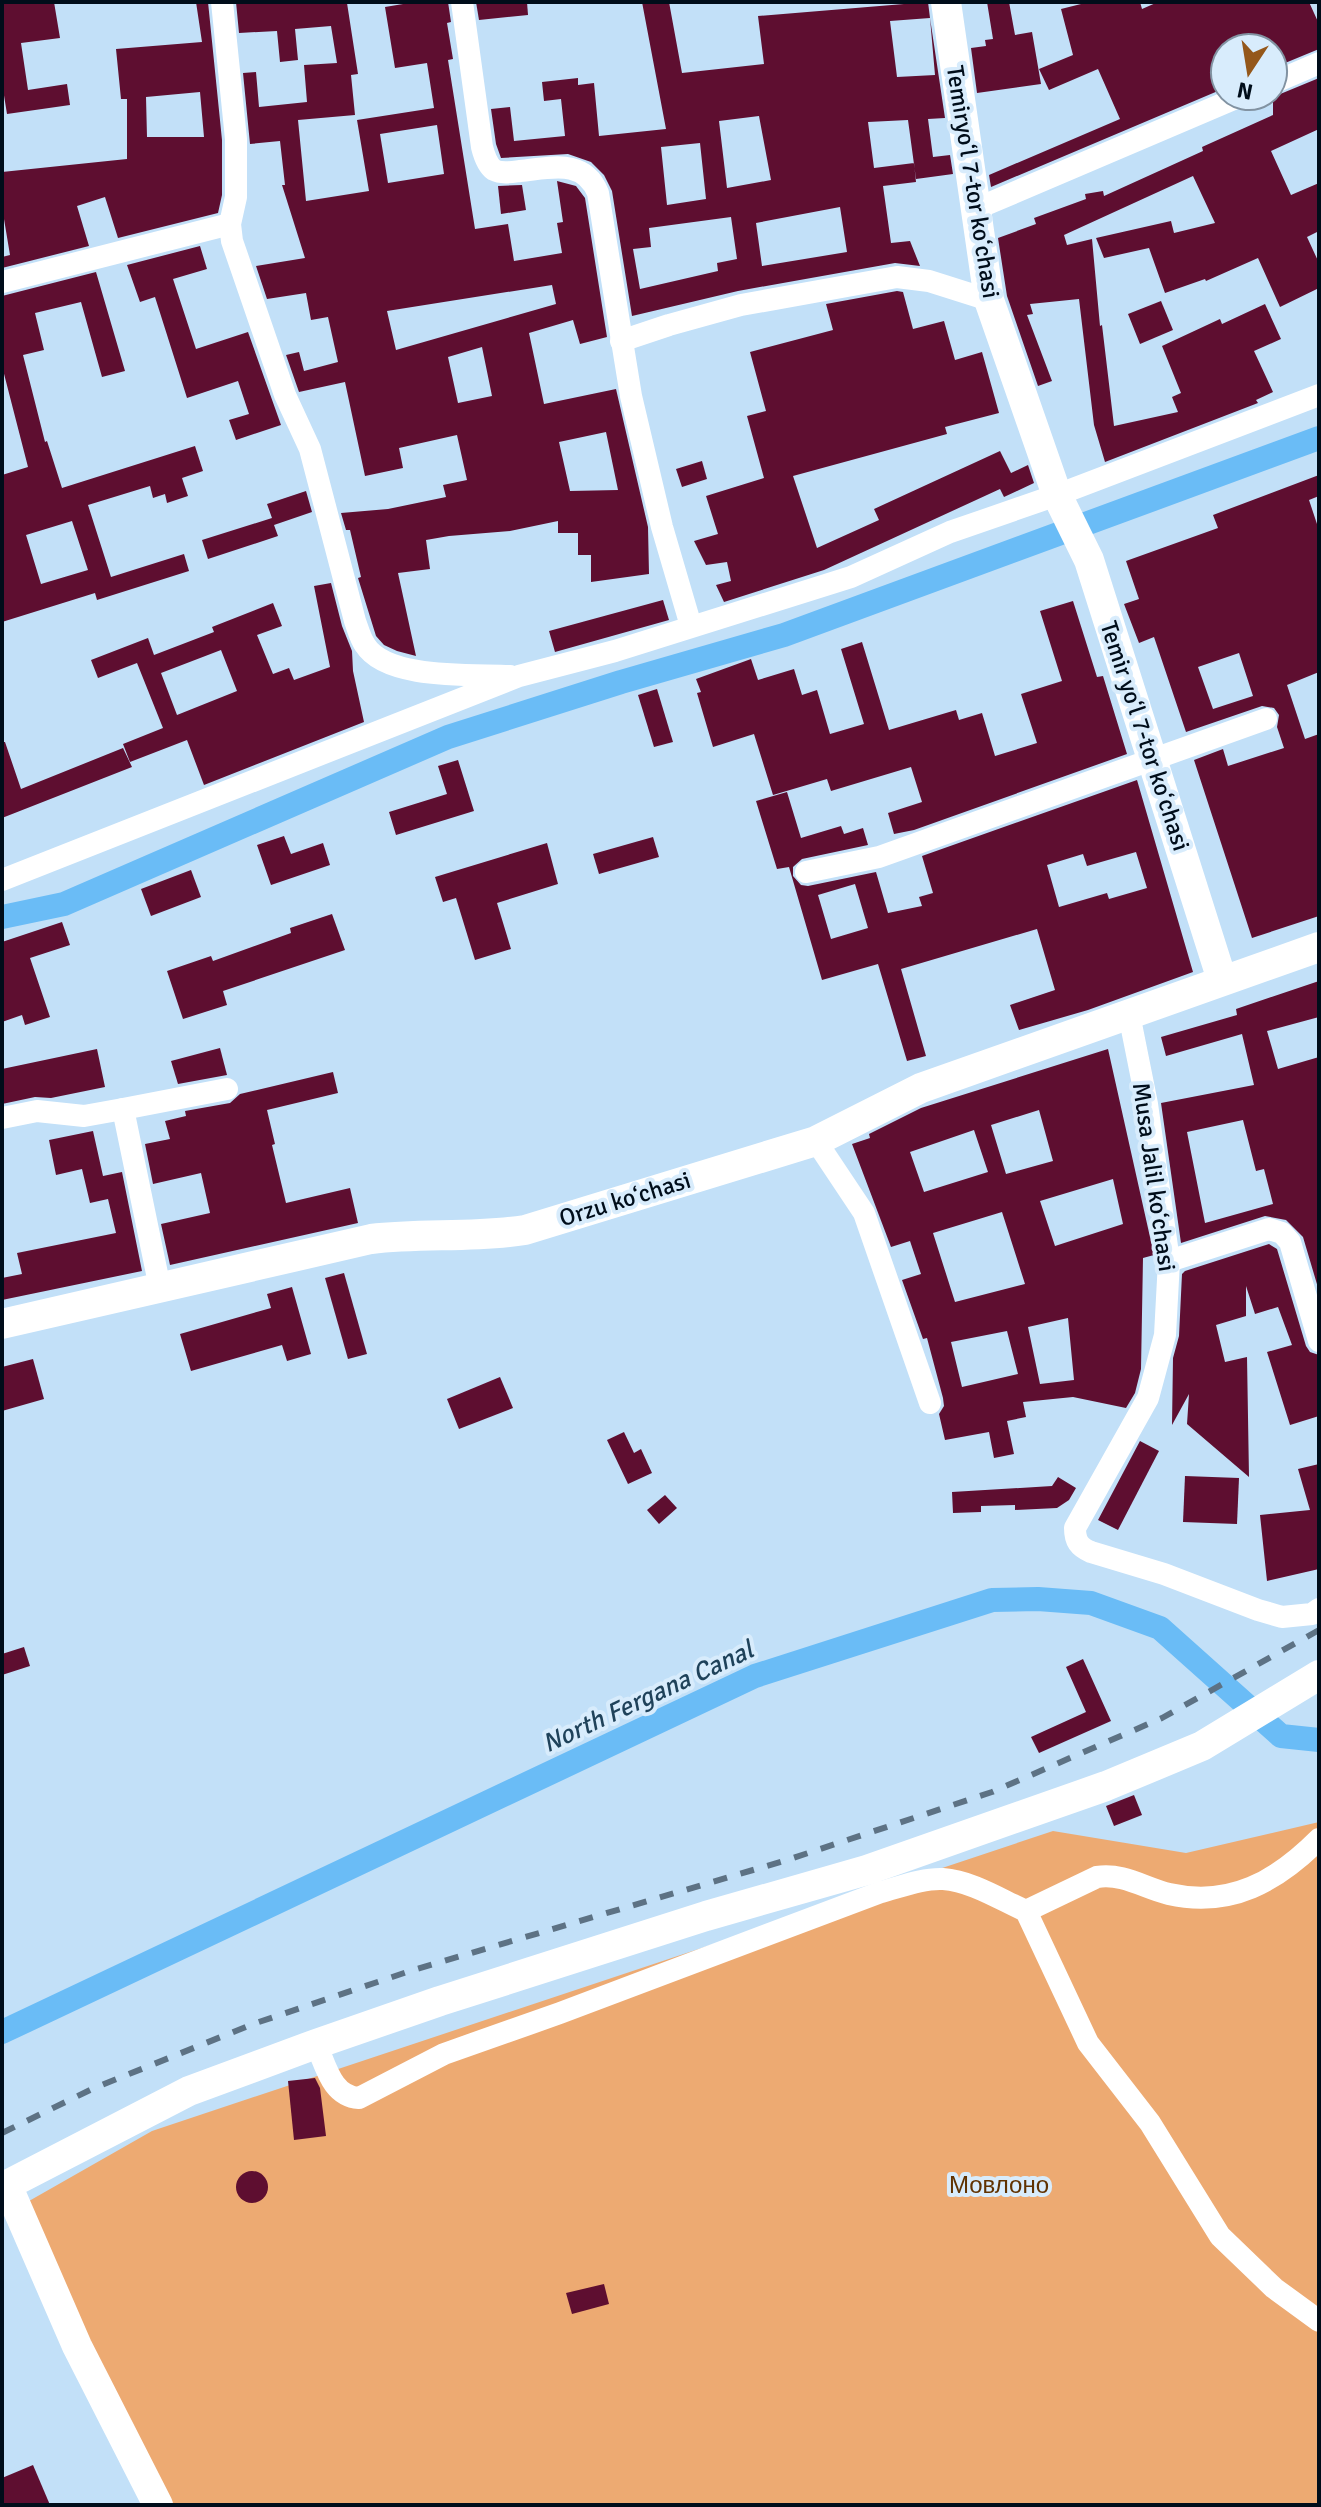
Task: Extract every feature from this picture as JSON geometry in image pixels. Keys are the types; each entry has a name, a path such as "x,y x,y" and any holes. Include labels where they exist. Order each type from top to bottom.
{"street":[{"path":"222,2 236,139 236,197 230,224 241,270 285,395 310,449 355,621 365,646 385,663 411,669 444,674 519,676"},
{"path":"462,2 486,160 494,169 505,173 563,167 583,171 593,179 598,193 621,341 662,527 691,626"},
{"name":"Temiryoʻl 7-tor koʻchasi","path":"946,2 989,300 1057,495"},
{"path":"1289,76 1319,63"},
{"path":"978,208 1209,110"},
{"path":"2,282 230,224"},
{"path":"621,341 741,305 897,277 929,281 989,300"},
{"path":"2,880 519,676 615,651 851,577 950,532 1057,495 1319,395"},
{"name":"Temir yoʻl 7-tor koʻchasi","path":"1057,495 1089,560 1222,980"},
{"path":"806,872 879,857 1266,719"},
{"name":"Orzu koʻchasi","path":"2,1324 371,1239 499,1234 525,1230 816,1141 921,1088 1319,947"},
{"name":"Musa Jalil koʻchasi","path":"1129,1014 1147,1104 1169,1261 1165,1335 1148,1398 1075,1528 1075,1539 1082,1548 1091,1552 1164,1574 1282,1617 1312,1614 1319,1609"},
{"path":"2,1118 37,1111 84,1116 227,1089"},
{"path":"123,1109 160,1288"},
{"path":"816,1141 864,1213 930,1403"},
{"path":"1169,1261 1269,1229 1282,1233 1290,1242 1319,1341"},
{"path":"158,2505 77,2346 5,2186 189,2091 316,2044 706,1916 867,1870 1106,1786 1202,1746 1319,1675"},
{"path":"1026,1911 1097,1877 1110,1875 1169,1894 1213,1897 1258,1887 1294,1864 1319,1839"},
{"path":"316,2044 336,2088 342,2095 359,2098 444,2054 881,1892 941,1879 960,1882 1026,1911 1088,2043 1150,2123 1220,2236 1274,2288 1319,2321"}],"green space":[{"name":"Мовлоно","path":"1319,1822 1319,2505 155,2505 22,2205 152,2131 1053,1831 1186,1853"}],"building":[{"path":"2,2 54,2 60,38 21,43 28,90 67,84 70,105 7,114 2,83"},
{"path":"196,2 208,2 222,140 222,195 218,213 118,238 105,197 77,206 89,246 2,268 2,257 10,255 2,207 2,172 127,159 127,99 121,99 116,49 202,42","holes":["200,92 204,137 147,137 146,97"]},
{"path":"236,2 347,3 358,74 351,75 355,115 298,120 306,201 369,191 357,120 434,108 427,63 395,68 385,7 415,2 448,2 451,22 447,23 453,59 448,60 475,229 508,224 514,261 562,253 557,223 563,222 557,181 576,186 585,198 607,337 580,344 573,320 529,333 544,404 616,389 648,527 649,574 591,582 591,555 578,555 578,533 558,533 558,521 510,531 426,540 430,569 398,573 416,656 384,645 376,636 358,578 361,577 350,530 346,530 341,513 388,509 446,497 443,485 467,480 457,435 399,448 403,468 365,476 345,382 299,392 286,355 299,352 304,371 338,362 328,317 311,320 306,293 267,299 256,266 305,258 282,185 285,185 280,141 250,144 243,73 256,72 259,107 307,102 304,65 337,63 331,26 295,29 298,60 280,62 277,31 239,33","holes":["437,125 444,174 388,183 380,134","552,285 556,304 396,350 387,311","482,347 492,396 458,403 448,357","606,432 618,490 570,491 559,442"]},
{"path":"476,2 527,2 528,15 479,20"},
{"path":"642,2 669,2 682,73 764,64 758,16 928,2 945,118 928,119 933,157 950,155 953,174 916,179 915,169 916,182 883,186 891,243 910,241 920,266 895,263 738,291 632,316 612,191 604,175 591,162 568,154 501,158 491,109 510,107 514,141 565,136 561,99 544,101 542,82 578,78 578,85 594,83 599,136 666,129","holes":["930,18 935,75 897,77 890,21","759,116 771,180 727,188 719,121","908,120 914,163 874,168 868,122","700,143 706,199 667,205 661,147","840,207 847,252 762,266 756,223","731,217 737,259 717,263 718,271 640,289 633,249 651,247 649,228"]},
{"path":"987,2 1009,2 1015,35 1032,32 1041,84 977,93 971,48 986,46 985,40 993,39"},
{"path":"1089,2 1140,2 1142,9 1158,2 1309,2 1319,24 1319,49 1289,61 1289,32 1209,32 1209,95 991,187 989,175 1120,119 1098,69 1049,90 1039,69 1073,55 1061,9"},
{"path":"1319,78 1319,129 1271,151 1291,195 1319,183 1319,231 1307,237 1319,263 1319,288 1280,307 1258,258 1206,281 1165,293 1149,248 1104,258 1096,238 1171,221 1174,233 1215,223 1193,176 1064,235 1067,245 1092,239 1114,426 1178,412 1172,397 1181,393 1162,346 1220,319 1222,324 1265,304 1281,339 1254,351 1273,392 1256,400 1258,403 1105,462 1094,425 1079,299 1030,304 1033,314 1027,315 1052,381 1038,386 1007,296 998,238 1036,224 1034,218 1086,199 1085,194 1103,191 1104,196 1203,151 1202,147 1273,115 1273,112 1289,112 1289,90"},
{"path":"522,185 526,210 501,214 498,186"},
{"path":"200,246 207,269 173,279 196,349 248,332 281,425 236,440 229,420 249,414 238,381 187,398 155,297 140,302 127,265"},
{"path":"96,272 125,371 102,377 81,302 35,313 44,350 23,355 45,442 62,488 195,446 203,471 182,478 188,496 167,503 165,494 153,498 150,486 88,505 111,577 184,554 189,571 97,600 95,593 2,622 2,475 28,467 2,366 2,296","holes":["72,521 88,570 41,584 26,535"]},
{"path":"903,292 913,329 944,321 955,360 982,352 999,413 945,427 947,434 793,476 817,548 879,520 874,509 1000,451 1011,473 1028,465 1034,483 1004,497 1000,489 824,570 724,602 716,585 731,581 727,562 706,565 694,541 718,534 706,496 764,478 747,416 766,411 750,352 833,330 826,304"},
{"path":"1161,301 1173,330 1140,344 1128,314"},
{"path":"702,461 707,479 682,487 676,469"},
{"path":"1319,475 1319,496 1309,500 1319,530 1319,672 1287,685 1305,739 1319,734 1319,916 1252,938 1194,760 1223,749 1228,766 1284,748 1277,727 1279,715 1274,708 1262,706 1186,732 1154,637 1139,643 1124,604 1139,599 1126,561 1218,528 1213,515","holes":["1239,653 1253,696 1213,709 1198,667"]},
{"path":"306,491 312,512 274,525 278,536 208,559 202,540 272,518 267,504"},
{"path":"331,583 352,651 364,722 204,785 187,740 130,762 123,744 163,728 137,663 98,678 91,660 148,638 154,655 214,632 212,627 273,603 282,626 257,635 273,674 289,668 294,680 330,667 314,586","holes":["221,650 237,691 177,715 161,673"]},
{"path":"663,600 669,620 555,652 549,631"},
{"path":"1073,601 1097,677 1103,676 1127,754 914,830 894,834 888,813 922,802 911,767 831,791 827,779 773,795 754,734 713,747 697,693 701,692 696,679 751,659 758,680 794,669 802,695 817,690 830,734 864,724 841,649 862,642 889,730 956,710 959,720 982,713 995,756 1037,743 1021,694 1062,681 1040,611"},
{"path":"657,689 673,742 654,747 638,695"},
{"path":"2,742 5,742 21,789 123,748 132,767 2,818"},
{"path":"458,760 474,811 396,835 389,812 447,794 438,766"},
{"path":"1137,780 1193,972 1088,1010 1019,1030 1010,1005 1055,990 1037,929 901,969 926,1056 907,1061 878,964 822,980 789,867 777,869 756,801 787,792 801,838 841,826 844,834 863,828 868,845 802,859 793,867 793,876 801,885 876,872 888,913 922,906 919,897 933,893 922,856","holes":["1136,852 1147,888 1109,899 1107,893 1059,907 1047,865 1083,854 1087,866","855,884 868,928 831,939 818,895"]},
{"path":"284,836 291,854 323,843 330,865 271,885 257,845"},
{"path":"653,837 659,857 599,874 593,854"},
{"path":"547,843 558,884 497,903 511,949 475,960 456,898 443,902 435,877"},
{"path":"191,870 201,897 151,916 141,889"},
{"path":"332,914 345,950 223,991 227,1005 183,1019 167,971 211,956 213,961 291,933 290,928"},
{"path":"62,922 70,945 30,958 50,1017 25,1025 22,1015 2,1022 2,942"},
{"path":"1319,981 1319,1017 1267,1031 1278,1069 1319,1057 1319,1291 1303,1237 1286,1220 1265,1216 1181,1243 1161,1103 1254,1085 1242,1034 1166,1056 1161,1037 1237,1015 1236,1009","holes":["1243,1120 1256,1171 1264,1169 1273,1204 1205,1223 1187,1132"]},
{"path":"220,1048 227,1075 178,1084 171,1061"},
{"path":"97,1049 105,1087 2,1104 2,1069"},
{"path":"1108,1049 1154,1255 1143,1258 1141,1369 1135,1393 1126,1408 1073,1397 1023,1402 1026,1417 1007,1421 1014,1454 994,1458 989,1432 945,1440 939,1414 944,1406 943,1398 927,1338 923,1339 902,1280 921,1274 910,1241 891,1247 852,1144 870,1138 869,1134 921,1108","holes":["1039,1110 1053,1161 1006,1174 991,1125","974,1130 988,1172 924,1192 910,1152","1113,1179 1123,1224 1055,1246 1040,1201","1002,1212 1025,1284 955,1302 933,1233","1068,1318 1074,1380 1040,1384 1028,1327","1007,1331 1018,1374 962,1387 951,1342"]},
{"path":"333,1072 338,1093 267,1110 275,1144 272,1145 286,1203 350,1188 358,1223 170,1265 161,1224 210,1213 201,1173 153,1184 145,1144 170,1139 165,1121 186,1116 185,1111 230,1103 240,1094"},
{"path":"93,1131 103,1176 122,1172 142,1271 2,1300 2,1278 22,1274 17,1253 116,1233 108,1199 90,1203 82,1169 56,1175 49,1140"},
{"path":"1269,1244 1277,1249 1306,1346 1310,1352 1319,1355 1319,1416 1290,1425 1267,1352 1292,1345 1278,1307 1255,1314 1246,1286 1246,1316 1216,1325 1225,1362 1247,1357 1249,1477 1187,1424 1189,1394 1172,1425 1173,1358 1179,1336 1182,1274"},
{"path":"344,1273 367,1354 348,1359 325,1278"},
{"path":"292,1287 311,1354 287,1361 282,1345 191,1371 180,1334 271,1308 267,1294"},
{"path":"33,1359 44,1399 2,1411 2,1367"},
{"path":"500,1377 513,1408 459,1429 447,1399"},
{"path":"624,1432 634,1453 641,1449 652,1473 628,1484 607,1440"},
{"path":"1140,1441 1159,1451 1118,1530 1098,1520"},
{"path":"1319,1464 1319,1569 1267,1581 1260,1515 1310,1510 1298,1469"},
{"path":"1185,1476 1239,1478 1237,1524 1183,1522"},
{"path":"1058,1477 1076,1488 1069,1500 1057,1508 1015,1510 1015,1505 981,1506 981,1512 953,1513 952,1492 1052,1486"},
{"path":"665,1495 677,1508 659,1524 647,1510"},
{"path":"24,1647 30,1666 2,1675 2,1654"},
{"path":"1083,1659 1111,1721 1039,1753 1031,1737 1086,1712 1066,1667"},
{"path":"1134,1795 1142,1815 1114,1826 1106,1806"},
{"path":"315,2078 320,2088 326,2136 294,2140 288,2081"},
{"path":"252,2171 263,2176 268,2187 263,2198 252,2203 241,2198 236,2187 241,2176"},
{"path":"604,2284 609,2304 572,2314 566,2293"},
{"path":"33,2465 50,2505 2,2505 2,2478"}],"waterway":[{"path":"2,917 64,904 448,737 784,635 1319,438"},
{"name":"North Fergana Canal","path":"2,2032 755,1676 992,1600 1091,1603 1160,1628 1281,1736 1319,1740"}],"railway":[{"path":"2,2133 92,2089 253,2024 410,1971 787,1860 992,1792 1162,1718 1319,1630"}]}
